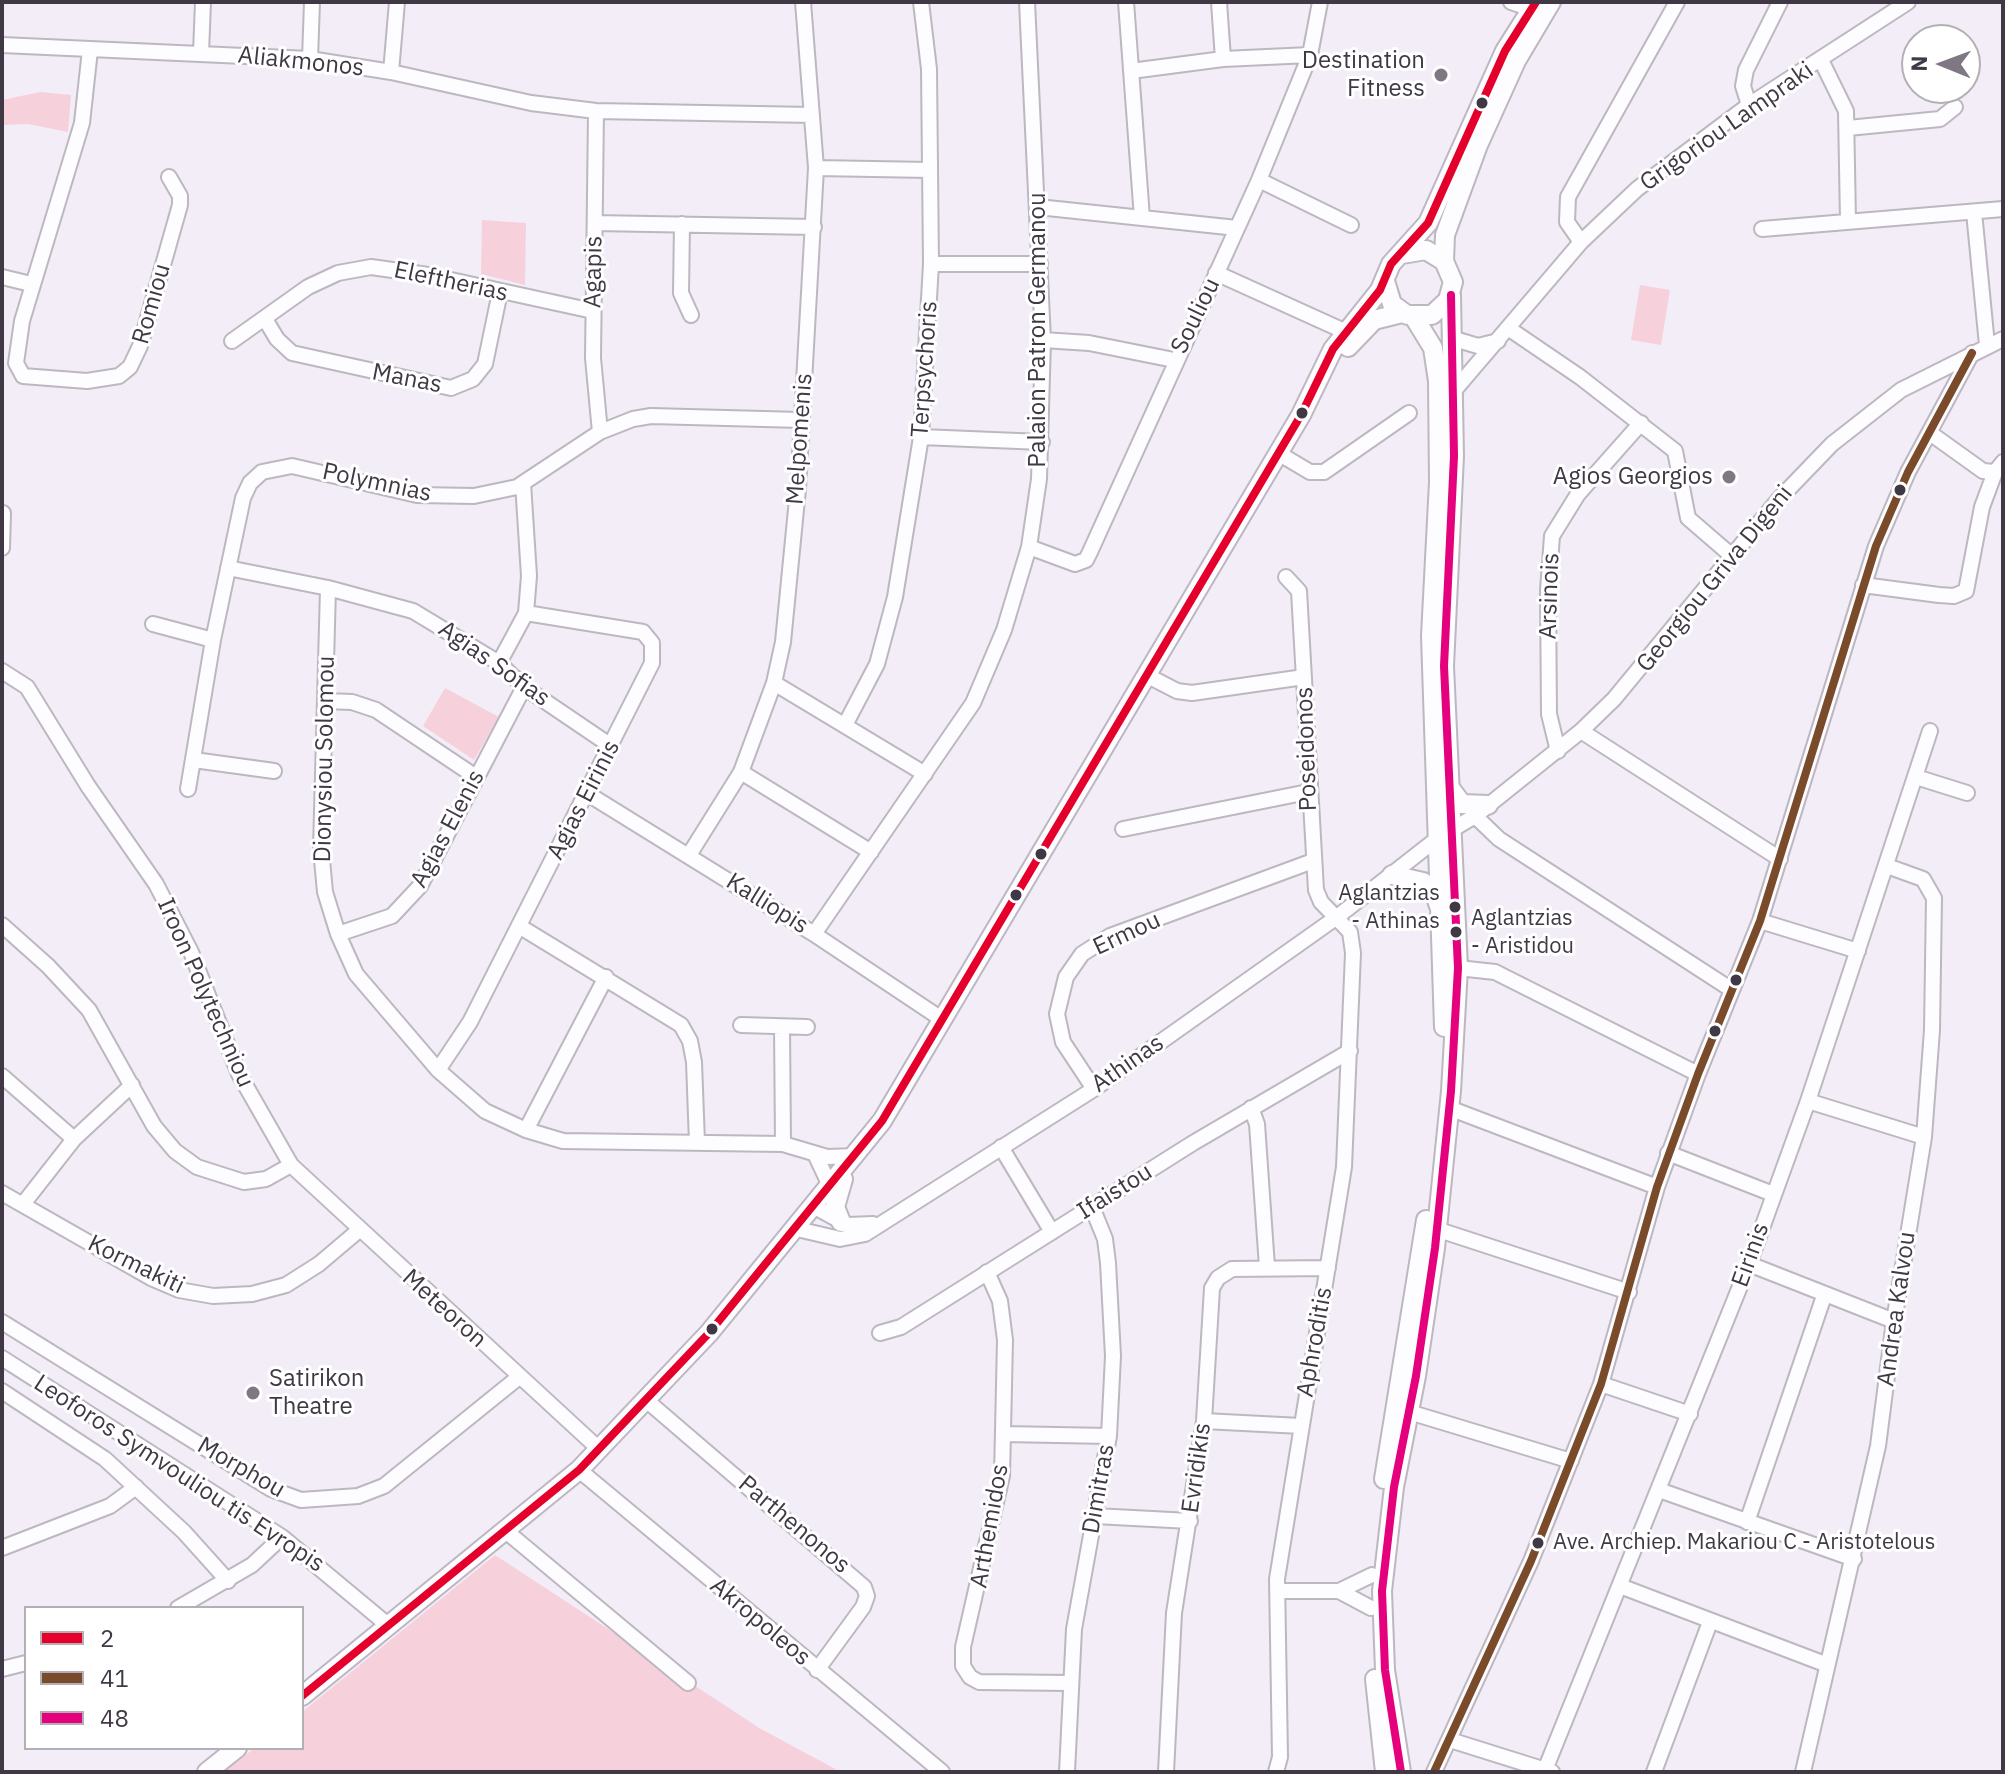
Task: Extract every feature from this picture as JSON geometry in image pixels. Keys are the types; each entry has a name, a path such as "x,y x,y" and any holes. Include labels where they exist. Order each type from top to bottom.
{"main road":[{"path":"1444,261 1445,235 1478,145 1509,75 1551,2"},
{"path":"304,1694 507,1532 579,1470 646,1400 797,1229 889,1111 1301,415 1316,379 1344,331 1385,281 1391,264 1423,232 1479,103 1505,51 1534,6"},
{"path":"1385,1772 1371,1608 1372,1575 1381,1495 1411,1328 1440,1104 1444,1040 1441,912 1450,788 1444,666 1454,456 1452,275 1444,261 1426,250 1402,254"},
{"path":"1385,281 1389,299 1431,340 1438,381 1439,482 1431,636 1458,968 1449,1108 1436,1229 1409,1412 1392,1500 1382,1591 1385,1670 1401,1772"},
{"path":"1301,415 1318,396 1358,334 1374,320 1437,312 1451,295"},
{"path":"1450,788 1462,804 1482,810"},
{"path":"1392,875 1414,878 1431,888 1441,912"},
{"path":"841,1222 835,1207 851,1162"},
{"path":"207,1772 234,1750"}],"street":[{"path":"201,53 203,2"},
{"path":"310,59 312,2"},
{"path":"391,72 397,2"},
{"name":"Melpomenis","path":"689,855 741,772 774,683 787,608 816,168 803,2"},
{"name":"Terpsychoris","path":"845,725 877,664 895,597 921,437 931,264 929,69 921,2"},
{"name":"Palaion Patron Germanou","path":"814,934 925,774 978,690 1004,630 1029,547 1042,442 1043,340 1027,2"},
{"path":"1126,2 1142,218"},
{"path":"1219,2 1223,59"},
{"name":"Souliou","path":"1029,547 1069,563 1081,563 1090,552 1174,360 1259,180 1310,55 1320,2"},
{"path":"1511,2 1534,6"},
{"path":"1581,242 1567,222 1568,197 1677,2"},
{"path":"1749,105 1743,86 1746,70 1780,2"},
{"name":"Grigoriou Lampraki","path":"1453,392 1581,242 1664,166 1749,105 1908,2"},
{"name":"Aliakmonos","path":"2,45 310,59 391,72 531,103 596,111 812,115"},
{"path":"2,277 31,284 82,123 90,50"},
{"path":"1131,71 1223,59 1310,55"},
{"path":"1821,60 1842,97 1848,128 1848,221"},
{"path":"1848,128 1940,119 1955,107"},
{"name":"Agapis","path":"596,111 593,391 600,432"},
{"path":"816,168 930,170"},
{"name":"Romiou","path":"31,284 17,352 19,373 33,379 87,381 119,376 130,367 140,346 180,205 180,196 169,177"},
{"path":"1259,180 1351,225"},
{"path":"1038,207 1237,228"},
{"path":"1762,229 2003,209"},
{"path":"1974,212 1987,345"},
{"path":"595,223 814,227"},
{"path":"682,224 681,293 691,315"},
{"path":"931,264 1040,264"},
{"name":"Eleftherias","path":"232,341 324,278 371,267 428,275 593,311"},
{"path":"1216,273 1344,331"},
{"name":"Manas","path":"265,319 285,348 304,358 451,388 473,379 485,364 500,292"},
{"path":"1508,328 1675,451 1680,459 1688,518 1732,556"},
{"path":"1451,338 1478,346 1498,341"},
{"name":"Georgiou Griva Digeni","path":"1445,833 1482,810 1581,731 1641,669 1811,464 1870,411 1939,368 2003,339"},
{"path":"1043,340 1089,343 1174,360"},
{"path":"1434,1772 1531,1561 1601,1384 1668,1153 1760,921 1863,585 1891,509 1972,353"},
{"path":"1278,453 1310,472 1324,472 1409,413"},
{"name":"Polymnias","path":"188,789 213,640 243,498 250,483 262,472 274,467 310,470 417,495 446,497 501,492 523,483 600,432 651,416 801,420"},
{"name":"Arsinois","path":"1558,751 1549,714 1548,590 1552,536 1578,494 1641,423"},
{"path":"1930,433 1983,471 1999,467"},
{"path":"921,437 1042,442"},
{"path":"1863,585 1954,596 1966,591 1971,583 1982,507 1999,467"},
{"path":"499,663 526,613 528,546 523,483"},
{"path":"2,548 3,513"},
{"name":"Agias Sofias","path":"228,568 328,588 413,611 499,663 524,687 611,746"},
{"name":"Poseidonos","path":"1286,577 1299,591 1308,792 1318,897 1337,917"},
{"name":"Dionysiou Solomou","path":"328,588 321,849 325,892 338,934 356,974 438,1070 485,1111 526,1130 563,1141 587,1144 783,1144 851,1162"},
{"name":"Agias Eirinis","path":"438,1070 470,1022 652,663 652,643 636,630 526,613"},
{"path":"153,624 213,640"},
{"name":"Iroon Polytechniou","path":"2,671 27,687 88,786 156,884 191,952 239,1074 291,1165"},
{"path":"1148,676 1187,693 1304,677"},
{"path":"774,683 925,774"},
{"name":"Agias Elenis","path":"338,934 392,916 411,898 429,871 524,687"},
{"path":"325,701 352,702 376,710 476,777"},
{"path":"1581,731 1780,859"},
{"name":"Eirinis","path":"1548,1771 1749,1264 1808,1101 1930,731"},
{"path":"194,760 274,771"},
{"path":"741,772 871,852"},
{"path":"1916,777 1967,793"},
{"path":"1123,829 1308,792"},
{"name":"Kalliopis","path":"588,794 814,934 943,1020"},
{"path":"1482,810 1499,839 1732,990"},
{"name":"Athinas","path":"797,1229 848,1239 865,1234 1094,1089 1337,917 1445,833"},
{"name":"Ermou","path":"1094,1089 1063,1042 1057,1014 1066,977 1082,954 1110,936 1313,861"},
{"name":"Andrea Kalvou","path":"1803,1772 1825,1664 1854,1559 1878,1446 1894,1321 1924,1137 1932,1030 1934,898 1923,879 1887,866"},
{"name":"Aphroditis","path":"1276,1772 1280,1757 1277,1591 1344,1167 1353,944 1350,932 1337,917"},
{"path":"1760,921 1858,951"},
{"path":"2,925 48,966 89,1010 154,1126 175,1151 197,1167 244,1182 266,1179 291,1165"},
{"path":"519,926 665,1013 687,1033 694,1062 697,1143"},
{"path":"1458,968 1495,972 1698,1074"},
{"path":"526,1130 606,977"},
{"path":"741,1025 807,1027"},
{"path":"782,1027 783,1144"},
{"name":"Ifaistou","path":"880,1333 901,1327 1251,1108 1350,1051"},
{"path":"2,1076 74,1139"},
{"path":"23,1204 74,1139 132,1085"},
{"path":"1808,1101 1924,1137"},
{"path":"1251,1108 1257,1124 1267,1267"},
{"path":"1449,1108 1657,1187"},
{"path":"1001,1147 1052,1232"},
{"path":"1668,1153 1773,1194"},
{"path":"815,1154 831,1188"},
{"name":"Meteoron","path":"291,1165 358,1231 599,1449"},
{"name":"Kormakiti","path":"2,1193 151,1278 179,1290 213,1296 252,1294 286,1285 319,1264 358,1231"},
{"path":"815,1207 841,1222 858,1227 877,1224"},
{"name":"Dimitras","path":"1067,1772 1074,1629 1109,1436 1113,1356 1111,1287 1105,1239 1092,1207"},
{"path":"1436,1229 1629,1292"},
{"path":"1749,1264 1894,1321"},
{"name":"Evridikis","path":"1166,1772 1174,1613 1204,1421 1212,1288 1227,1271 1267,1267 1328,1268"},
{"name":"Arthemidos","path":"987,1272 1000,1301 1005,1340 1002,1476 963,1647 963,1666 979,1682 1070,1683"},
{"path":"1747,1522 1824,1296"},
{"name":"Morphou","path":"2,1322 263,1484 301,1500 335,1500 384,1486 519,1377"},
{"name":"Leoforos Symvouliou tis Evropis","path":"2,1358 282,1537 389,1626"},
{"path":"1601,1384 1690,1414"},
{"path":"2,1391 88,1445 136,1487 228,1581"},
{"name":"Parthenonos","path":"646,1400 864,1587 867,1596 863,1607 817,1670"},
{"path":"1409,1412 1571,1461"},
{"path":"1204,1421 1301,1426"},
{"path":"1004,1434 1109,1436"},
{"name":"Akropoleos","path":"579,1470 942,1772"},
{"path":"2,1548 100,1511 136,1487"},
{"path":"1659,1490 1854,1559"},
{"path":"1095,1516 1190,1521"},
{"path":"507,1532 688,1683"},
{"path":"182,1606 228,1581 263,1557 282,1537"},
{"path":"1277,1591 1339,1591 1372,1575"},
{"path":"1620,1586 1825,1664"},
{"path":"1339,1591 1371,1608"},
{"path":"1654,1772 1710,1622"},
{"path":"2,1669 24,1664"},
{"path":"1450,1740 1548,1771"}],"shaded area":[{"path":"40,92 71,95 68,132 28,124 2,125 2,100"},
{"path":"482,220 526,223 525,285 481,274"},
{"path":"1640,285 1670,290 1661,345 1631,340"},
{"path":"445,688 499,717 474,760 423,726"},
{"path":"495,1555 761,1729 841,1772 222,1772 252,1750 304,1750 304,1710"}],"transit line":[{"name":"2","path":"304,1694 579,1470 709,1333 882,1121 1301,415 1333,349 1380,290 1391,264 1428,223 1505,51 1536,2"},
{"name":"48","path":"1401,1772 1385,1670 1382,1591 1394,1487 1416,1376 1435,1248 1451,1091 1458,968 1444,666 1454,456 1451,295"},
{"name":"41","path":"1434,1772 1531,1561 1601,1384 1657,1187 1698,1074 1760,921 1876,546 1908,472 1972,353"}],"place":[{"name":"Destination Fitness","path":"1441,75"},
{"name":"Agios Georgios","path":"1729,477"},
{"name":"Aglantzias - Athinas","path":"1455,907"},
{"name":"Aglantzias - Aristidou","path":"1456,932"},
{"name":"Satirikon Theatre","path":"253,1393"},
{"name":"Ave. Archiep. Makariou C - Aristotelous","path":"1538,1543"}]}
